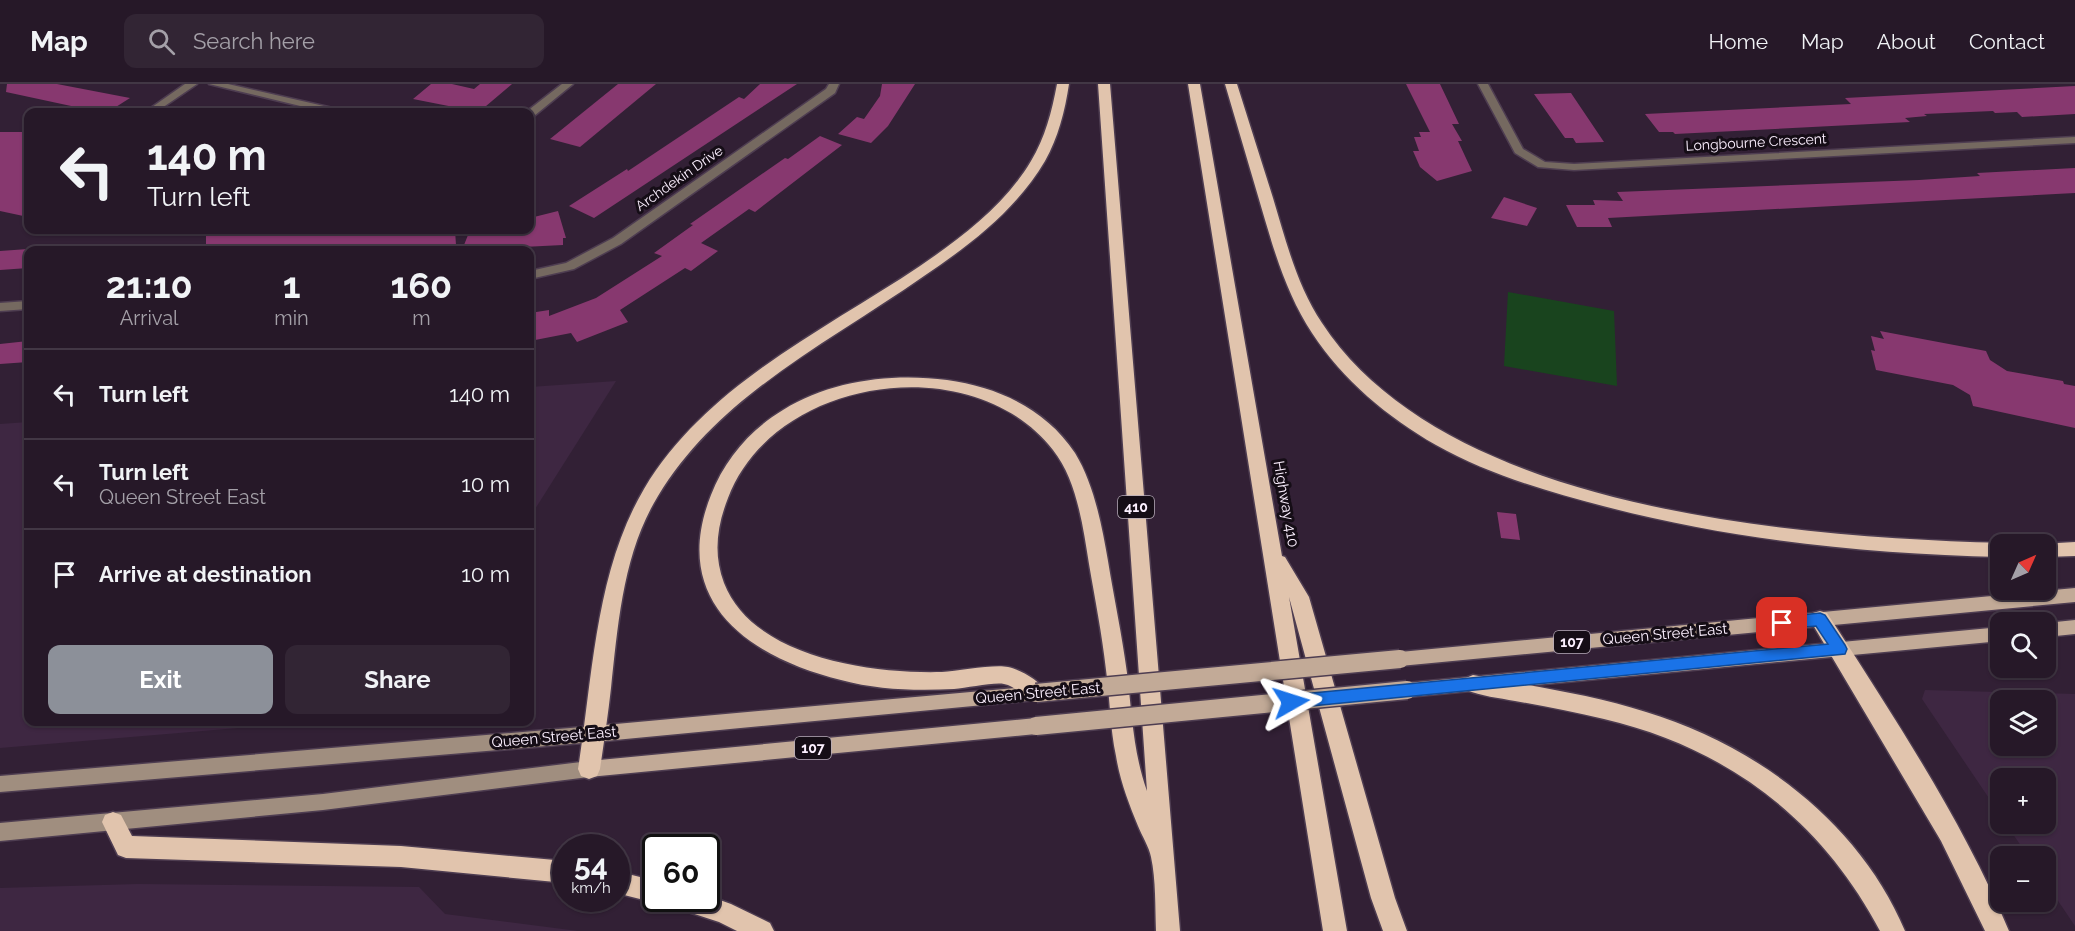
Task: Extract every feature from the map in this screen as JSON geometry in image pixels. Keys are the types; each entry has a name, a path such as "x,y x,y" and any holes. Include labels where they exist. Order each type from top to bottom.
{"highway":[{"path":"589,769 607,628 618,567 637,517 665,470 701,427 745,388 918,274 963,242 995,214 1034,169 1047,142 1063,84"},
{"name":"410","path":"1104,84 1168,931"},
{"name":"Highway 410","path":"1194,84 1335,931"},
{"path":"1231,84 1282,252 1305,310 1334,353 1357,378 1381,399 1441,440 1483,460 1542,482 1634,507 1700,521 1778,534 1863,544 1990,550"},
{"path":"1036,693 1008,676 924,681 861,675 788,654 749,630 722,600 710,573 707,545 714,504 735,461 765,431 804,406 856,388 890,382 953,385 981,392 1011,405 1036,421 1056,441 1071,462 1090,514 1113,644 1128,765 1164,861"},
{"path":"2056,550 2075,549"},
{"path":"1273,555 1299,597 1383,898 1395,931"},
{"path":"1820,619 1956,843 1998,931"},
{"path":"1473,684 1647,721 1707,745 1738,763 1772,785 1805,811 1837,843 1880,902 1893,931"},
{"path":"113,822 126,847 311,850 491,862 552,870"},
{"path":"720,911 762,931"}],"main road":[{"name":"Queen Street East","path":"0,784 594,734 2075,595"},
{"path":"2056,629 2075,627"},
{"name":"Queen Street East","path":"0,832 323,802 589,769 1990,635"}],"street":[{"path":"156,108 192,84"},
{"path":"214,84 319,108"},
{"path":"534,111 568,84"},
{"name":"Archdekin Drive","path":"534,274 570,266 617,241 831,91 834,84"},
{"name":"Longbourne Crescent","path":"1483,84 1519,151 1542,165 1574,167 2075,140"},
{"path":"0,307 24,305"}],"shaded area":[{"path":"616,381 534,511 534,387"},
{"path":"24,422 24,726 261,726 0,748 0,424"},
{"path":"1925,690 1990,692 1990,756 2056,756 2056,693 2075,694 2075,926 2056,898 2056,846 2021,846 2013,834 2056,834 2056,768 1990,768 1990,800 1922,699"},
{"path":"138,884 419,887 445,914 578,931 0,931 0,888"}],"green space":[{"path":"1508,292 1614,311 1617,386 1504,366"}],"building":[{"path":"7,84 57,84 130,98 114,108 80,108 6,92"},
{"path":"431,84 452,84 474,89 480,84 512,84 484,108 459,108 413,99"},
{"path":"618,84 656,84 580,147 550,139"},
{"path":"760,84 797,84 594,218 569,206 627,169 628,171 739,97 744,99"},
{"path":"882,84 915,84 888,126 871,143 838,134 857,117 864,119 880,96"},
{"path":"1406,84 1440,84 1459,124 1452,124 1462,141 1458,141 1472,171 1437,181 1420,167 1413,151 1419,151 1414,137 1421,137 1419,132 1430,132"},
{"path":"2075,86 2075,114 2022,117 2017,112 1995,113 1993,111 1924,114 1927,116 1905,118 1910,122 1675,134 1659,132 1645,114 1851,104 1845,98"},
{"path":"1571,93 1604,142 1576,143 1573,138 1565,138 1534,94"},
{"path":"0,132 24,132 24,216 0,211"},
{"path":"820,136 842,145 755,212 749,209 701,243 718,251 691,271 685,268 620,310 628,322 577,342 571,333 534,340 534,312 549,310 549,316 596,298 662,256 654,253 693,225 690,224 785,158 788,159"},
{"path":"2075,168 2075,193 1608,218 1612,227 1577,227 1566,205 1595,205 1593,200 1623,201 1617,192 1919,180 1980,176 1977,173"},
{"path":"1504,197 1537,208 1527,226 1491,218"},
{"path":"558,211 566,238 563,238 563,245 464,246 468,234 534,234 534,217"},
{"path":"455,234 456,245 206,246 206,235"},
{"path":"24,249 24,268 0,270 0,251"},
{"path":"1880,331 1986,351 1990,360 2007,371 2063,381 2064,384 2075,386 2075,428 1973,406 1970,395 1953,385 1876,370 1871,350 1875,351 1871,336 1884,339"},
{"path":"24,341 24,362 0,364 0,344"},
{"path":"1497,512 1516,514 1520,540 1501,538"}],"route":[{"path":"1291,702 1839,649 1820,619 1782,623"}]}
